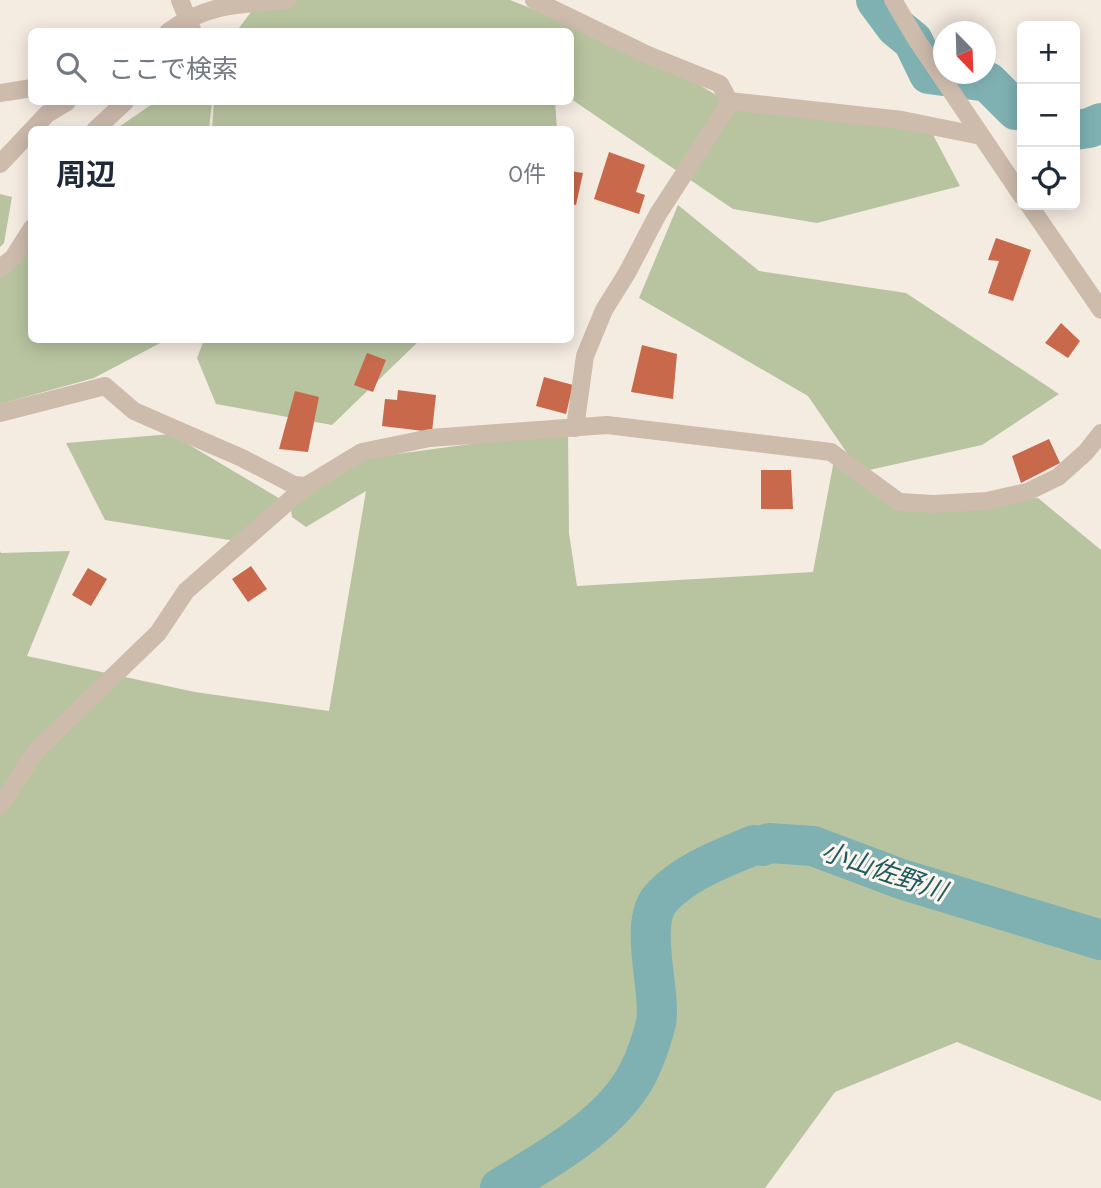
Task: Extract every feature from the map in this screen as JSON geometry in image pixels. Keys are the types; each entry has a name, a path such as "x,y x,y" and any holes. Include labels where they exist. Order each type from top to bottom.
{"street":[{"path":"180,0 189,25 220,6 288,0"},
{"path":"534,0 648,55 720,84 730,103 658,214 604,310 585,356 575,428"},
{"path":"894,0 916,39 1017,189"},
{"path":"0,93 28,89"},
{"path":"729,101 902,120 981,136"},
{"path":"36,126 47,114 62,105"},
{"path":"99,126 122,105"},
{"path":"0,164 28,134"},
{"path":"1031,210 1101,310"},
{"path":"0,268 13,258 28,234"},
{"path":"0,413 105,386 134,411 242,458 294,485 306,486"},
{"path":"0,806 35,752 158,633 186,591 306,486 362,452 430,438 607,425 831,452 899,502 934,504 987,501 1027,492 1058,477 1086,452 1101,433"}],"green space":[{"path":"260,0 510,0 648,55 730,103 931,131 960,186 817,223 733,209 574,101 574,28 239,28"},
{"path":"151,105 212,105 209,126 120,126"},
{"path":"214,105 555,105 557,126 212,126"},
{"path":"0,194 12,197 4,243 0,247"},
{"path":"678,205 759,271 906,293 1059,394 982,445 860,472 808,396 639,298"},
{"path":"28,237 28,343 160,343 94,378 0,404 0,275"},
{"path":"203,343 417,343 332,425 216,404 197,358"},
{"path":"568,431 569,533 577,586 813,572 834,460 916,503 1038,498 1101,550 1101,1101 957,1042 835,1092 765,1188 0,1188 0,551 70,551 27,656 195,692 329,711 366,491 306,527 292,517 291,510 349,462"},
{"path":"171,434 282,500 242,542 105,520 66,443"}],"building":[{"path":"609,152 645,165 636,192 645,195 639,214 594,199"},
{"path":"574,172 583,173 574,205"},
{"path":"996,238 1031,250 1013,301 988,293 999,261 988,260"},
{"path":"1061,323 1080,341 1068,358 1045,343"},
{"path":"642,345 677,354 673,399 631,392"},
{"path":"367,353 386,360 373,392 354,385"},
{"path":"544,377 573,385 566,414 536,406"},
{"path":"398,390 436,395 432,432 382,426 385,399 397,400"},
{"path":"295,391 319,397 308,452 279,449"},
{"path":"1049,439 1060,463 1021,483 1012,456"},
{"path":"761,470 791,470 793,509 761,509"},
{"path":"251,566 267,589 248,602 232,579"},
{"path":"88,568 107,579 91,606 72,595"}],"waterway":[{"path":"876,0 896,27 913,41 929,74 988,82 1017,110"},
{"path":"1080,129 1101,123"},
{"name":"小山佐野川","path":"500,1188 577,1139 612,1109 627,1091 643,1062 656,1023 651,939 655,908 662,897 682,880 705,866 754,845 769,843 813,846 901,879 1101,940"}]}
